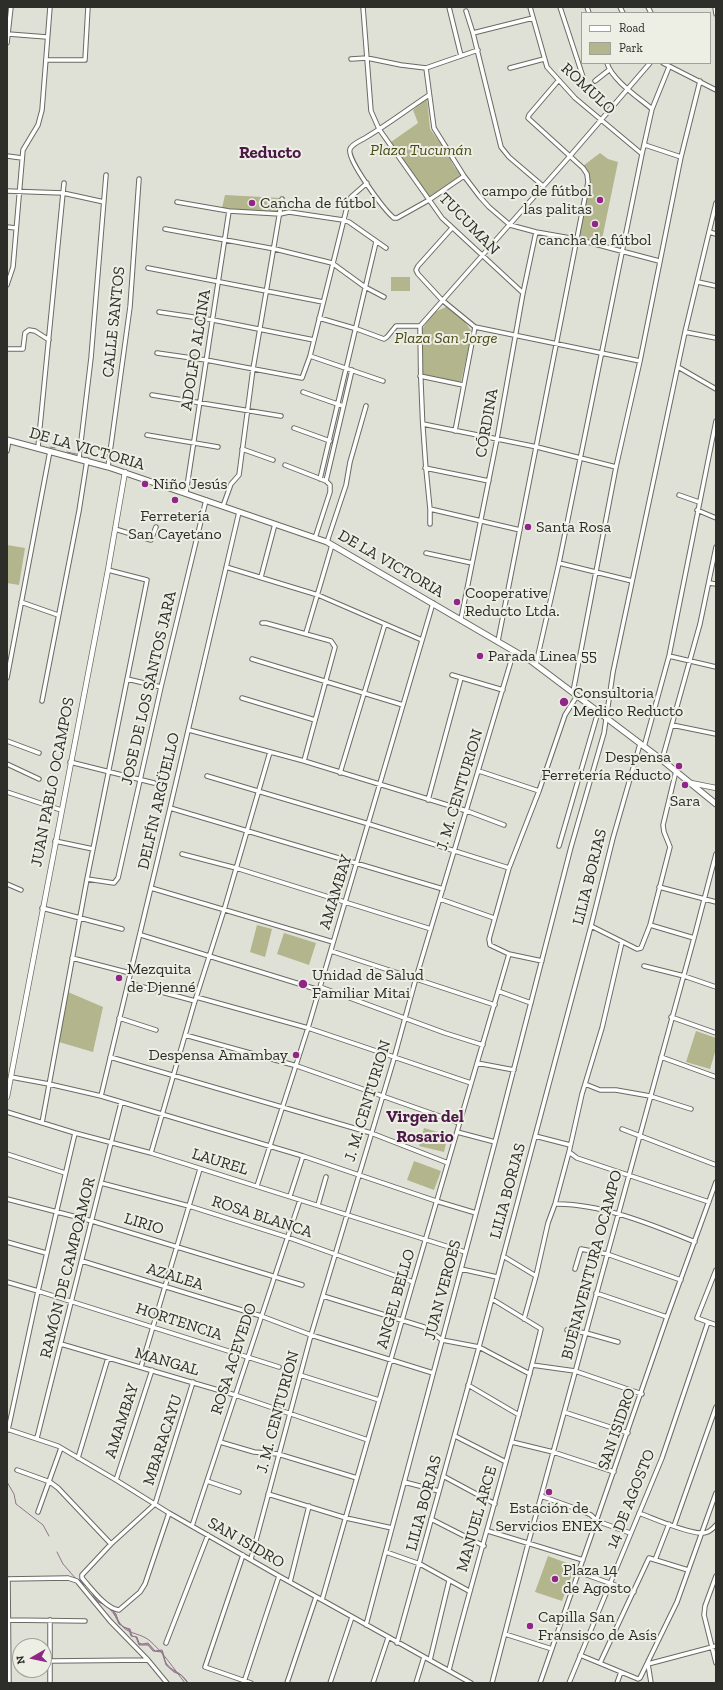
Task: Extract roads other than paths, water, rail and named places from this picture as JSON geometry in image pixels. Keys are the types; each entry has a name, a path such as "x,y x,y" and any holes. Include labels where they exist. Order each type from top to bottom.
{"main road":[{"name":"DE LA VICTORIA","path":"8,440 50,450 125,472 327,542 536,664 691,783 702,788 716,804"}],"street":[{"path":"7,43 10,7"},
{"path":"7,285 13,267 22,158 26,144 40,118 50,7"},
{"path":"46,60 84,61 88,7"},
{"name":"TUCUMAN","path":"363,7 371,111 379,129 428,200 452,228 523,294"},
{"path":"449,7 461,56"},
{"name":"ROMULO","path":"530,7 547,67 558,81 575,98 642,154"},
{"path":"560,7 583,77"},
{"path":"716,7 716,14"},
{"path":"466,11 478,50 501,148 509,157 543,186"},
{"path":"473,33 533,18"},
{"path":"8,34 47,37"},
{"path":"351,58 367,58 401,65 426,68 478,50"},
{"path":"510,68 544,59"},
{"path":"607,64 609,70 627,88 652,109"},
{"path":"430,524 430,509 425,468 420,376 420,326 649,64"},
{"path":"664,64 716,90"},
{"path":"536,664 559,563 652,109 669,67"},
{"path":"426,68 434,128 464,176 489,207 510,224 536,232 576,239 659,261"},
{"path":"595,81 609,70"},
{"path":"498,641 588,182 587,173 528,116 558,81"},
{"path":"572,692 616,467 640,361 659,261 681,157 700,81"},
{"path":"429,95 351,147 349,152 367,183 394,218 397,218 428,200 464,176"},
{"path":"645,145 681,157"},
{"path":"7,156 22,158"},
{"path":"79,458 91,358 106,175"},
{"name":"CALLE SANTOS","path":"108,467 130,307 139,179"},
{"path":"38,447 64,182"},
{"path":"157,353 206,360 302,378 310,356 332,263 350,199 367,183"},
{"path":"7,191 63,193 104,202"},
{"path":"223,506 231,484 239,475 253,369 275,249 282,199"},
{"path":"177,202 229,211 280,214 289,212 343,220 349,222 386,248"},
{"name":"JUAN VEROES","path":"366,1625 514,1070 571,847 607,719 613,672 632,581 685,332 716,202"},
{"name":"ADOLFO ALCINA","path":"186,493 229,211"},
{"path":"7,227 16,228"},
{"path":"452,228 416,270 442,300 475,327 640,361"},
{"path":"165,229 275,249 332,263 365,287 384,297"},
{"name":"CÓRDINA","path":"461,619 489,481 523,294 536,232"},
{"path":"709,232 716,234"},
{"path":"320,479 357,329 376,242"},
{"path":"148,268 323,302"},
{"path":"698,282 716,286"},
{"path":"159,312 213,320 314,340"},
{"path":"319,318 357,329 384,339 396,326 420,326"},
{"path":"455,431 475,327"},
{"path":"7,349 23,349 25,333 29,330 35,331 49,340"},
{"path":"685,332 716,338"},
{"path":"310,356 383,381"},
{"path":"678,367 716,389"},
{"path":"326,481 352,370"},
{"path":"420,376 463,385"},
{"path":"303,392 343,406"},
{"path":"152,395 281,416"},
{"path":"327,542 346,485 350,462 366,406"},
{"name":"LILIA BORJAS","path":"397,1643 504,1256 591,926 612,838 669,656 716,421"},
{"path":"423,424 537,447 616,467"},
{"path":"294,428 334,443"},
{"path":"147,435 218,447"},
{"path":"7,451 8,440"},
{"path":"242,449 273,460"},
{"path":"7,678 50,450"},
{"path":"42,701 58,615 80,512 86,460"},
{"path":"285,465 326,481 330,485 330,492 315,538"},
{"path":"425,468 489,481"},
{"name":"JUAN PABLO OCAMPOS","path":"7,1097 42,908 108,570 125,472"},
{"path":"679,495 699,502"},
{"name":"JOSE DE LOS SANTOS JARA","path":"87,879 114,883 118,878 161,687 206,500"},
{"path":"430,509 520,530"},
{"path":"698,510 716,518"},
{"name":"DELFÍN ARGÜELLO","path":"101,1096 130,973 141,935 239,512"},
{"path":"261,577 275,524"},
{"path":"115,529 151,540 156,527"},
{"path":"306,633 332,545"},
{"path":"662,760 709,582 716,547"},
{"path":"426,553 472,563"},
{"path":"559,563 632,581"},
{"path":"226,567 318,595 422,640"},
{"path":"42,1123 79,919 147,580 108,570"},
{"path":"709,582 716,584"},
{"path":"21,602 58,615"},
{"name":"AMAMBAY","path":"257,1186 271,1147 320,989 433,603"},
{"path":"262,624 266,623 306,633 331,640 334,643 335,647 304,761"},
{"path":"340,773 385,624"},
{"name":"J. M. CENTURION","path":"251,1559 278,1454 322,1296 336,1253 370,1133 395,1057 416,978 514,651"},
{"path":"669,656 716,667"},
{"path":"252,659 403,705"},
{"path":"452,675 503,690"},
{"path":"127,678 161,687"},
{"path":"428,800 461,678"},
{"path":"542,961 509,954 490,945 490,939 494,918 509,868 539,791 566,715 577,696"},
{"path":"242,698 316,720"},
{"path":"559,846 598,712"},
{"path":"672,725 716,734"},
{"path":"189,730 304,761 467,811 504,825"},
{"path":"7,741 39,753"},
{"path":"151,1153 196,997 224,910 270,752"},
{"path":"70,762 154,783"},
{"path":"7,764 39,779"},
{"path":"479,771 539,791"},
{"path":"591,926 639,949 650,925 670,847 663,825 676,771"},
{"path":"207,776 369,824 509,868"},
{"path":"702,788 716,788"},
{"path":"7,792 61,810"},
{"path":"170,808 443,889"},
{"path":"55,841 93,849"},
{"path":"182,854 236,868 431,929"},
{"name":"BUENAVENTURA OCAMPO","path":"492,1683 528,1544 716,854"},
{"path":"7,884 21,890"},
{"path":"151,888 333,942"},
{"path":"660,888 716,902"},
{"path":"440,899 494,918"},
{"path":"42,908 79,919 122,929"},
{"path":"650,925 694,938"},
{"path":"141,935 320,989 483,1045"},
{"path":"492,1299 524,1319 585,1084 602,1028 622,942"},
{"path":"331,950 495,1005"},
{"name":"ANGEL BELLO","path":"322,1600 436,1201 509,954"},
{"path":"72,958 130,973"},
{"path":"644,966 684,976 716,987"},
{"path":"128,983 195,1001"},
{"path":"498,991 531,1003"},
{"path":"196,997 308,1028 471,1083"},
{"path":"671,1017 716,1033"},
{"path":"119,1018 156,1030"},
{"path":"185,1035 296,1066 459,1123"},
{"path":"110,1057 370,1133 448,1163"},
{"path":"661,1057 716,1077"},
{"path":"477,1063 514,1070"},
{"path":"11,1077 101,1096 163,1114 303,1156 476,1213"},
{"path":"585,1084 600,1090 616,1090 650,1096 690,1109"},
{"name":"RAMÓN DE CAMPOAMOR","path":"37,1438 121,1103"},
{"name":"LAUREL","path":"7,1112 75,1133 151,1153 465,1252"},
{"path":"622,1129 716,1165"},
{"path":"457,1132 495,1142"},
{"path":"8,1430 46,1253 75,1133"},
{"path":"535,1136 570,1145"},
{"path":"568,1152 577,1158 709,1202"},
{"path":"7,1154 65,1172"},
{"path":"290,1196 303,1156"},
{"name":"AMAMBAY","path":"141,1367 200,1169"},
{"path":"318,1205 326,1177"},
{"name":"SAN ISIDRO","path":"540,1683 642,1394 667,1317 716,1182"},
{"name":"ROSA BLANCA","path":"101,1183 189,1206 287,1237 336,1253 413,1282"},
{"name":"LIRIO","path":"7,1199 92,1221 178,1246 302,1285"},
{"name":"ROSA ACEVEDO","path":"192,1526 234,1395 300,1200"},
{"path":"555,1204 581,1205 618,1214 695,1242"},
{"path":"7,1242 46,1253"},
{"path":"575,1269 580,1249 607,1254 680,1280"},
{"path":"504,1256 536,1276"},
{"name":"AZALEA","path":"82,1261 261,1316 311,1335 390,1361 433,1373"},
{"path":"461,1269 497,1277"},
{"path":"716,1270 697,1318 716,1325"},
{"name":"HORTENCIA","path":"7,1282 71,1300 280,1367"},
{"path":"596,1293 667,1317"},
{"path":"322,1296 424,1327 442,1340 479,1347 530,1374"},
{"name":"MANUEL ARCE","path":"449,1670 469,1591 484,1546 541,1329 524,1319"},
{"name":"14 DE AGOSTO","path":"569,1683 662,1458 708,1322"},
{"path":"567,1330 586,1332 618,1342"},
{"name":"MANGAL","path":"61,1344 193,1382 368,1440"},
{"path":"78,1458 108,1358"},
{"path":"532,1365 575,1371 642,1394"},
{"name":"AMAMBAY","path":"116,1480 152,1370"},
{"path":"300,1375 379,1400"},
{"name":"MBARACAYU","path":"154,1504 193,1382"},
{"path":"468,1385 519,1415"},
{"path":"674,1526 716,1407"},
{"path":"564,1412 628,1433"},
{"name":"SAN ISIDRO","path":"8,1430 37,1438 61,1448 169,1513 279,1576 397,1643 449,1670 462,1681 471,1683"},
{"path":"455,1436 506,1462"},
{"path":"220,1442 254,1452 278,1454 357,1478"},
{"path":"512,1442 553,1452 614,1472"},
{"path":"38,1512 61,1448"},
{"path":"17,1470 50,1482 111,1544"},
{"path":"443,1476 495,1504"},
{"path":"207,1481 239,1492"},
{"path":"404,1482 439,1491"},
{"path":"580,1655 638,1679 648,1664 677,1602 700,1533 714,1503 716,1493"},
{"path":"268,1494 346,1518 392,1528"},
{"path":"541,1496 580,1510 591,1515 597,1521 630,1533"},
{"path":"154,1504 111,1544 82,1576 102,1600 114,1609 119,1610 140,1592 145,1584 169,1513"},
{"path":"290,1582 309,1506"},
{"path":"639,1513 674,1526 700,1533 710,1531 716,1525"},
{"path":"431,1519 484,1546"},
{"path":"655,1560 669,1524"},
{"path":"488,1531 583,1560"},
{"path":"166,1643 208,1535"},
{"path":"386,1552 420,1564 449,1582 469,1591"},
{"path":"243,1554 205,1667 244,1682 251,1683"},
{"path":"600,1663 649,1558 688,1570"},
{"path":"579,1572 634,1592"},
{"path":"244,1682 279,1576"},
{"path":"716,1576 705,1606 704,1615 714,1647 716,1663"},
{"path":"9,1683 8,1579 53,1578 76,1580 110,1621 148,1660 167,1683"},
{"path":"430,1660 449,1582"},
{"path":"287,1683 316,1596"},
{"path":"330,1683 352,1617"},
{"path":"8,1620 85,1621"},
{"path":"50,1620 50,1638"},
{"path":"505,1634 552,1649"},
{"path":"372,1683 388,1638"},
{"path":"648,1664 714,1647"},
{"path":"416,1683 424,1657"},
{"path":"52,1661 148,1660"},
{"path":"648,1664 651,1683"},
{"path":"617,1683 621,1672"}],"waterway":[{"path":"50,447 55,448"},
{"path":"67,452 76,454"},
{"path":"7,1482 14,1494 16,1504 43,1525 49,1536"},
{"path":"57,1552 63,1564 77,1580"},
{"path":"81,1583 87,1586"},
{"path":"109,1608 124,1628 149,1640 164,1655 185,1683"}],"place":[{"name":"campo de fútbol las palitas","path":"600,200"},
{"name":"Cancha de fútbol","path":"252,203"},
{"name":"cancha de fútbol","path":"595,224"},
{"name":"Niño Jesús","path":"145,484"},
{"name":"Ferretería San Cayetano","path":"175,500"},
{"name":"Santa Rosa","path":"528,527"},
{"name":"Cooperative Reducto Ltda.","path":"457,602"},
{"name":"Parada Linea 55","path":"480,656"},
{"name":"Consultoria Medico Reducto","path":"564,702"},
{"name":"Despensa Ferretería Reducto","path":"679,766"},
{"name":"Sara","path":"685,785"},
{"name":"Mezquita de Djenné","path":"119,978"},
{"name":"Unidad de Salud Familiar Mitai","path":"303,984"},
{"name":"Despensa Amambay","path":"296,1055"},
{"name":"Estación de Servicios ENEX","path":"549,1492"},
{"name":"Plaza 14 de Agosto","path":"555,1579"},
{"name":"Capilla San Fransisco de Asís","path":"530,1626"}],"district":[{"name":"Reducto","path":"270,153"},
{"name":"Virgen del Rosario","path":"425,1127"}],"park label":[{"name":"Plaza Tucumán","path":"421,150"},
{"name":"Plaza San Jorge","path":"446,338"}]}
